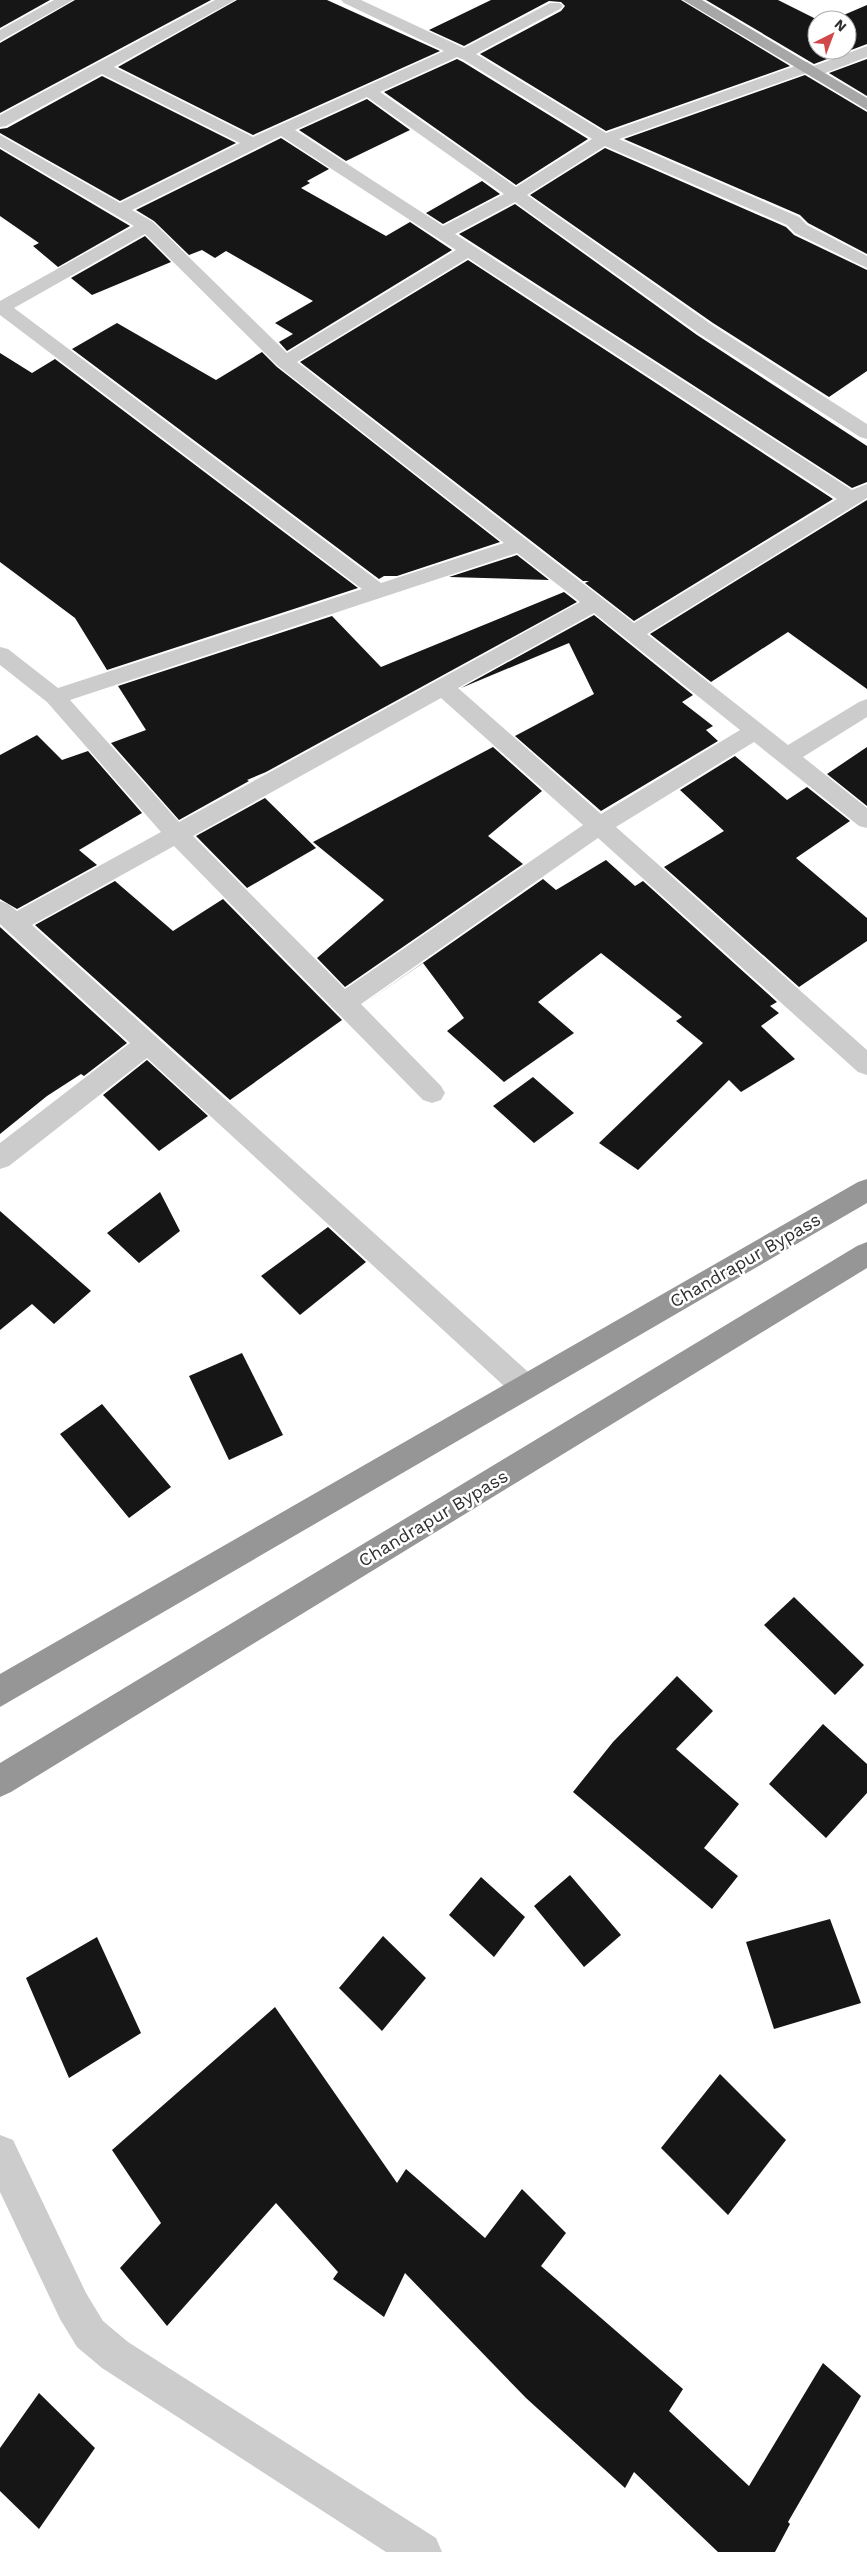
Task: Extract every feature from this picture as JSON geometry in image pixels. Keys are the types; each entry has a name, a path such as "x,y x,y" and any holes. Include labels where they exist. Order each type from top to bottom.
{"highway":[{"name":"Chandrapur Bypass","path":"0,1691 867,1190"},
{"name":"Chandrapur Bypass","path":"0,1781 867,1254"}],"main road":[{"path":"691,0 867,105"}],"street":[{"path":"0,36 65,0"},
{"path":"349,0 461,52 604,139 793,221 801,229 867,263"},
{"path":"0,122 101,68 219,1"},
{"path":"119,210 253,143 461,52 555,6"},
{"path":"443,233 516,195 604,139 867,51"},
{"path":"101,68 253,143"},
{"path":"369,91 705,329 867,433"},
{"path":"283,130 469,250 860,494 631,634"},
{"path":"0,140 147,226 285,362 595,604 867,820"},
{"path":"0,162 21,152"},
{"path":"147,226 1,309 377,590"},
{"path":"285,362 469,250"},
{"path":"55,697 518,545"},
{"path":"526,1387 8,916 176,833 595,604"},
{"path":"0,654 55,697 176,833 432,1093"},
{"path":"443,686 601,825 867,1065"},
{"path":"786,757 867,707"},
{"path":"344,1003 601,825 754,732"},
{"path":"0,1158 147,1044"},
{"path":"0,2153 73,2306 90,2334 115,2354 422,2552"}],"building":[{"path":"0,0 50,0 0,28"},
{"path":"75,0 211,0 0,113 0,43"},
{"path":"237,0 327,0 440,51 253,135 118,67"},
{"path":"491,0 681,0 790,66 606,131 480,54 561,11 565,6 561,2 549,1 464,46 429,30"},
{"path":"706,0 778,0 807,14 807,60"},
{"path":"867,5 867,44 857,48 857,10 855,10"},
{"path":"457,59 588,139 516,185 384,92"},
{"path":"867,59 867,96 829,73"},
{"path":"807,60 825,60 814,64"},
{"path":"805,75 867,112 867,254 808,223 800,215 624,139"},
{"path":"102,76 236,143 120,201 0,133 0,129 7,128"},
{"path":"367,99 410,130 346,161 299,130"},
{"path":"281,138 329,169 307,181 310,183 301,188 386,236 410,222 452,250 287,351 279,342 293,334 275,323 313,301 226,251 215,258 202,250 189,255 154,221 136,210"},
{"path":"605,148 786,227 794,235 867,270 867,371 829,397 713,323 530,195"},
{"path":"0,149 130,226 58,267 33,246 39,243 0,216"},
{"path":"482,181 500,194 443,224 426,213"},
{"path":"515,204 697,335 867,446 867,482 852,488 459,234"},
{"path":"145,236 171,262 92,295 71,278"},
{"path":"468,260 833,499 634,621 585,583 589,581 583,581 300,362"},
{"path":"117,323 216,380 262,352 277,367 500,542 397,576 384,576 379,579 72,349"},
{"path":"0,353 32,373 55,359 358,588 107,670 75,618 0,562"},
{"path":"867,500 867,689 788,632 711,682 650,634"},
{"path":"517,555 549,580 449,577"},
{"path":"564,592 577,602 266,772 247,780 249,781 179,820 111,743 146,730 118,686 332,616 381,667"},
{"path":"594,615 693,695 682,702 713,726 706,730 718,741 601,811 515,736 594,694 569,643 461,688"},
{"path":"37,735 62,760 88,751 142,813 79,850 97,865 17,909 0,899 0,755"},
{"path":"493,747 542,791 488,836 523,864 345,987 317,958 384,900 313,842"},
{"path":"867,747 867,806 827,774"},
{"path":"735,756 787,800 807,787 850,821 796,858 867,918 867,941 799,987 664,867 724,831 680,790"},
{"path":"265,798 316,848 247,888 196,836"},
{"path":"606,860 635,886 643,881 777,1002 770,1006 779,1013 761,1026 795,1059 741,1092 729,1080 638,1170 599,1143 703,1043 676,1021 682,1017 601,953 538,1002 574,1033 504,1082 447,1031 464,1018 423,963 364,1004 543,879 556,890"},
{"path":"115,881 173,931 223,899 342,1020 230,1100 35,925"},
{"path":"0,927 127,1043 84,1076 81,1074 47,1096 0,1134"},
{"path":"147,1060 208,1116 159,1151 103,1095"},
{"path":"533,1077 574,1113 534,1143 493,1106"},
{"path":"160,1192 180,1231 139,1263 107,1233"},
{"path":"0,1211 91,1291 54,1324 32,1304 0,1330"},
{"path":"328,1227 366,1262 300,1315 261,1276"},
{"path":"242,1353 283,1435 229,1460 189,1376"},
{"path":"102,1404 171,1487 129,1518 60,1434"},
{"path":"794,1597 864,1665 835,1695 764,1625"},
{"path":"677,1676 713,1711 676,1749 739,1804 704,1848 738,1876 712,1909 573,1792 613,1742"},
{"path":"823,1724 867,1764 867,1793 826,1838 769,1784"},
{"path":"570,1875 621,1935 584,1967 534,1906"},
{"path":"481,1877 525,1917 494,1957 449,1915"},
{"path":"830,1919 861,2003 774,2029 746,1942"},
{"path":"383,1936 426,1978 382,2031 339,1988"},
{"path":"97,1937 141,2033 69,2078 26,1978"},
{"path":"275,2007 397,2183 406,2169 485,2238 522,2189 566,2233 541,2266 683,2389 669,2411 749,2486 823,2363 861,2396 788,2522 790,2524 775,2552 718,2552 634,2472 625,2488 526,2398 405,2273 384,2317 333,2279 338,2272 276,2203 167,2326 120,2268 161,2223 112,2150"},
{"path":"720,2074 786,2140 728,2215 661,2148"},
{"path":"39,2393 95,2448 39,2529 0,2491 0,2448"}]}
